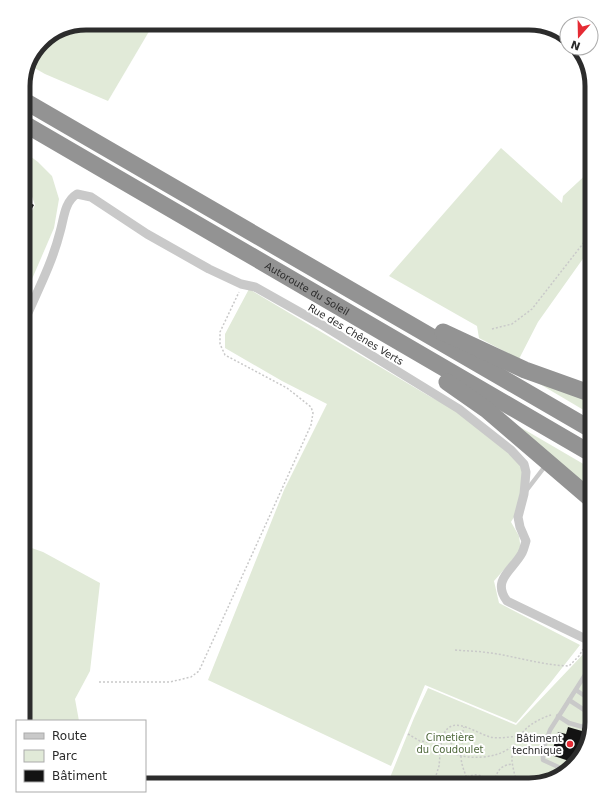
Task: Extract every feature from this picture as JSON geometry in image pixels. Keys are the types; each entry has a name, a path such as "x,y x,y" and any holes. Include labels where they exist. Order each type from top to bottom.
{"highway":[{"path":"30,104 585,426"},
{"name":"Autoroute du Soleil","path":"30,127 585,450"},
{"path":"377,305 432,326 525,370 585,391"},
{"path":"366,323 414,359 487,410 585,494"}],"street":[{"name":"Rue des Chênes Verts","path":"30,308 60,233 65,210 71,198 77,194 91,197 147,234 209,269 241,284 255,287 319,323 459,409 511,450 524,464 526,472 524,494 518,517 520,527 526,541 523,552 503,578 501,586 502,594 507,601 585,639"}],"lane":[{"path":"524,494 548,462"},
{"path":"561,768 542,760 543,750 550,730 585,675"},
{"path":"576,690 585,696"},
{"path":"569,700 585,711"},
{"path":"558,716 568,722 585,727"}],"path":[{"path":"492,329 512,324 532,309 585,241"},
{"path":"99,682 170,682 191,677 199,672 311,425 313,413 311,407 287,388 225,355 222,349 220,344 220,332 240,291 241,284"},
{"path":"456,650 483,652 557,666 569,666 585,648"},
{"path":"516,778 512,764 513,750 518,736 541,718 552,714 558,716"},
{"path":"435,778 439,766 441,745 448,727 464,726 490,737 500,738 518,736"},
{"path":"458,755 459,748 463,741 462,732 464,726"},
{"path":"459,748 449,742 450,737 454,732 462,732"},
{"path":"408,734 420,741 434,742 461,756 480,757 496,755 515,745"},
{"path":"444,734 450,737"},
{"path":"461,756 463,772 467,777 476,774 485,778"},
{"path":"497,778 503,765 512,764"}],"green space":[{"path":"86,30 150,30 108,101 45,74 33,67 34,64 46,46 64,34"},
{"path":"501,148 562,203 563,196 585,176 585,256 538,322 519,359 479,338 477,326 389,276"},
{"path":"30,156 52,176 59,199 54,228 30,284 30,215 35,205 30,191"},
{"path":"249,289 429,396 458,411 529,470 527,495 511,522 519,536 521,550 494,581 499,603 580,645 516,723 425,685 391,766 208,680 284,490 327,404 282,381 225,348 225,334"},
{"path":"528,377 585,397 585,411"},
{"path":"508,420 585,465 585,486"},
{"path":"30,547 43,552 100,583 90,671 75,699 79,720 30,720"},
{"name":"Cimetière du Coudoulet","path":"585,652 585,730 578,750 569,762 560,769 551,774 537,778 390,778 428,688 516,725"}],"building":[{"path":"30,203 34,205 30,212"},
{"name":"Bâtiment technique","path":"568,727 585,732 578,750 570,761 551,755 558,732 566,734"}],"place":[{"name":"Bâtiment technique","path":"570,744"}]}
